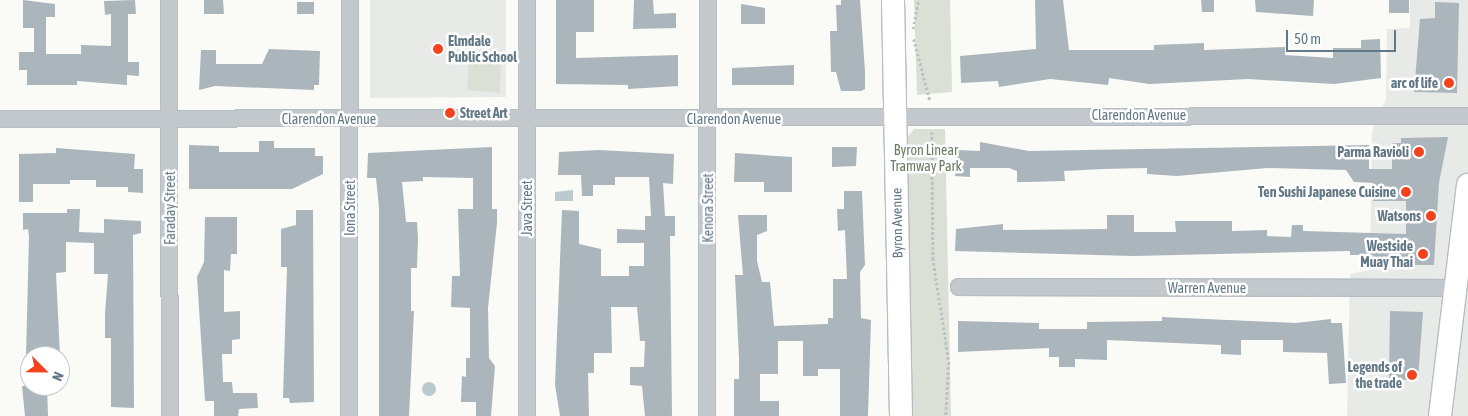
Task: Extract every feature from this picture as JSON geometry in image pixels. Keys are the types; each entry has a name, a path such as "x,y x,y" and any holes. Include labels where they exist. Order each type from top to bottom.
{"street":[{"name":"Faraday Street","path":"169,0 170,416"},
{"name":"Iona Street","path":"349,416 350,0"},
{"name":"Java Street","path":"527,0 527,416"},
{"name":"Kenora Street","path":"707,416 708,0"},
{"name":"Byron Avenue","path":"893,0 901,416"},
{"name":"Clarendon Avenue","path":"0,119 1468,116"},
{"path":"1440,416 1455,288 1464,255 1468,185"},
{"name":"Warren Avenue","path":"959,287 1455,288"}],"path":[{"path":"918,0 914,43 931,116 933,258 949,362 946,416"}],"shaded area":[{"name":"Elmdale Public School","path":"370,0 506,0 506,97 370,98"},
{"path":"1410,0 1468,0 1468,416 1347,416 1350,274 1370,270 1372,131 1386,99 1387,29 1410,28"},
{"path":"573,190 573,201 555,201 555,192"},
{"path":"429,382 434,384 436,389 434,394 429,396 424,394 422,389 424,384"}],"green space":[{"path":"914,0 950,0 952,92 917,95"},
{"path":"483,49 501,52 500,93 467,90 469,60"},
{"name":"Byron Linear Tramway Park","path":"914,129 945,129 951,416 912,416 906,139"}],"building":[{"path":"23,0 55,4 55,17 46,17 46,54 81,54 81,45 111,46 111,14 105,15 104,1 135,0 136,14 128,14 128,62 139,62 139,76 127,75 127,85 77,81 77,85 27,85 27,70 19,70 19,52 34,52 34,28 23,28"},
{"path":"204,0 223,0 224,14 204,14"},
{"path":"556,0 594,0 594,32 576,32 576,58 678,55 678,86 628,89 628,85 556,84"},
{"path":"634,0 653,0 654,14 676,13 676,28 633,29"},
{"path":"841,0 860,0 865,71 865,89 861,91 841,91 836,72 831,72 830,31 837,31 836,5 841,5"},
{"path":"1035,0 1063,0 1069,50 1154,50 1154,45 1204,43 1204,50 1285,47 1285,55 1333,58 1333,48 1361,48 1361,40 1380,39 1381,78 1334,84 1248,79 1149,84 1109,78 1108,85 1050,79 999,87 998,81 961,83 960,56 1036,49"},
{"path":"1201,0 1214,0 1214,12 1202,12"},
{"path":"1255,0 1314,0 1313,16 1256,12"},
{"path":"1389,0 1409,0 1409,13 1389,13"},
{"path":"297,2 314,2 314,14 297,14"},
{"path":"1435,2 1459,3 1457,93 1414,92 1420,19 1435,18"},
{"path":"741,4 765,8 765,24 741,24"},
{"path":"269,49 320,51 319,85 314,85 314,90 215,86 199,90 201,50 216,50 216,64 262,64"},
{"path":"794,65 794,85 732,85 732,68"},
{"path":"1448,137 1439,183 1434,265 1373,265 1373,255 1350,255 1350,251 1133,256 955,251 956,229 1003,224 1003,230 1107,229 1107,215 1134,215 1134,232 1176,232 1175,221 1232,221 1232,231 1267,230 1267,236 1291,237 1292,225 1303,225 1303,231 1406,234 1406,201 1373,201 1373,183 1354,182 1346,170 1267,168 1177,176 1147,174 1147,168 1103,169 1064,171 1065,181 1017,182 1017,171 1009,168 970,168 970,177 955,176 957,150 980,151 980,142 1029,151 1369,145 1369,169 1392,169 1392,143 1401,143 1401,138"},
{"path":"259,141 274,141 274,148 315,148 315,156 323,156 323,174 292,189 189,189 189,145 219,146 219,152 259,152"},
{"path":"492,147 492,209 497,209 497,223 488,308 489,358 495,366 491,416 476,416 476,402 461,402 462,376 466,377 466,358 470,358 470,308 451,307 452,276 460,276 458,209 473,209 473,178 423,177 423,181 402,182 406,222 417,222 418,239 417,268 411,268 411,311 414,311 409,416 379,416 379,208 376,178 367,178 368,153"},
{"path":"832,147 857,147 856,166 832,167"},
{"path":"56,148 135,154 134,169 143,169 143,193 128,192 128,187 96,187 96,180 70,180 70,184 33,184 33,202 19,202 19,154 56,153"},
{"path":"599,150 674,154 673,184 663,183 665,216 675,216 675,236 670,236 672,416 645,416 642,386 630,385 630,367 644,367 645,341 640,341 637,307 611,307 612,353 594,353 594,373 588,373 589,416 560,416 555,385 562,210 579,211 579,244 601,249 601,276 629,276 629,266 644,266 644,243 617,243 617,229 645,230 645,216 651,216 649,177 615,177 615,185 593,185 593,196 582,196 581,175 558,175 559,152"},
{"path":"735,153 792,157 792,192 764,192 764,182 734,182"},
{"path":"844,191 862,191 865,265 860,272 861,318 871,320 868,416 840,416 840,369 818,369 818,376 803,376 803,341 778,341 778,374 760,374 760,401 779,401 779,416 734,416 734,379 739,379 735,275 743,275 738,215 767,215 767,231 757,235 757,261 762,282 770,282 774,326 828,324 828,318 833,318 833,279 847,279 845,230 838,231 837,209 844,209"},
{"path":"67,209 80,209 79,232 104,233 104,219 141,221 141,233 133,235 134,408 111,407 111,338 105,338 108,274 94,274 94,243 66,242 66,272 56,273 60,346 26,346 29,237 28,229 23,230 23,213 67,213"},
{"path":"296,210 313,210 314,402 290,403 289,398 283,398 287,267 281,267 281,229 296,225"},
{"path":"205,217 237,217 237,254 231,254 230,271 224,270 224,312 240,311 240,339 232,340 232,354 222,354 223,382 232,382 233,393 257,393 258,408 239,409 238,416 214,416 214,401 205,401 197,277 204,262"},
{"path":"1390,311 1423,312 1418,379 1389,381"},
{"path":"1162,317 1296,323 1331,319 1331,323 1342,323 1346,383 1329,384 1327,353 1283,352 1283,340 1241,340 1241,355 1221,354 1221,345 1107,340 1107,360 1075,359 1075,367 1059,367 1059,357 1049,357 1049,348 958,352 958,321 1039,323 1039,329 1087,329 1087,322 1162,321"},
{"path":"23,396 47,396 48,416 25,416"}],"place":[{"name":"Elmdale Public School","path":"438,49"},
{"name":"arc of life","path":"1449,83"},
{"name":"Street Art","path":"450,113"},
{"name":"Parma Ravioli","path":"1419,152"},
{"name":"Ten Sushi Japanese Cuisine","path":"1406,192"},
{"name":"Watsons","path":"1431,216"},
{"name":"Westside Muay Thai","path":"1423,254"},
{"name":"Legends of the trade","path":"1412,375"}]}
